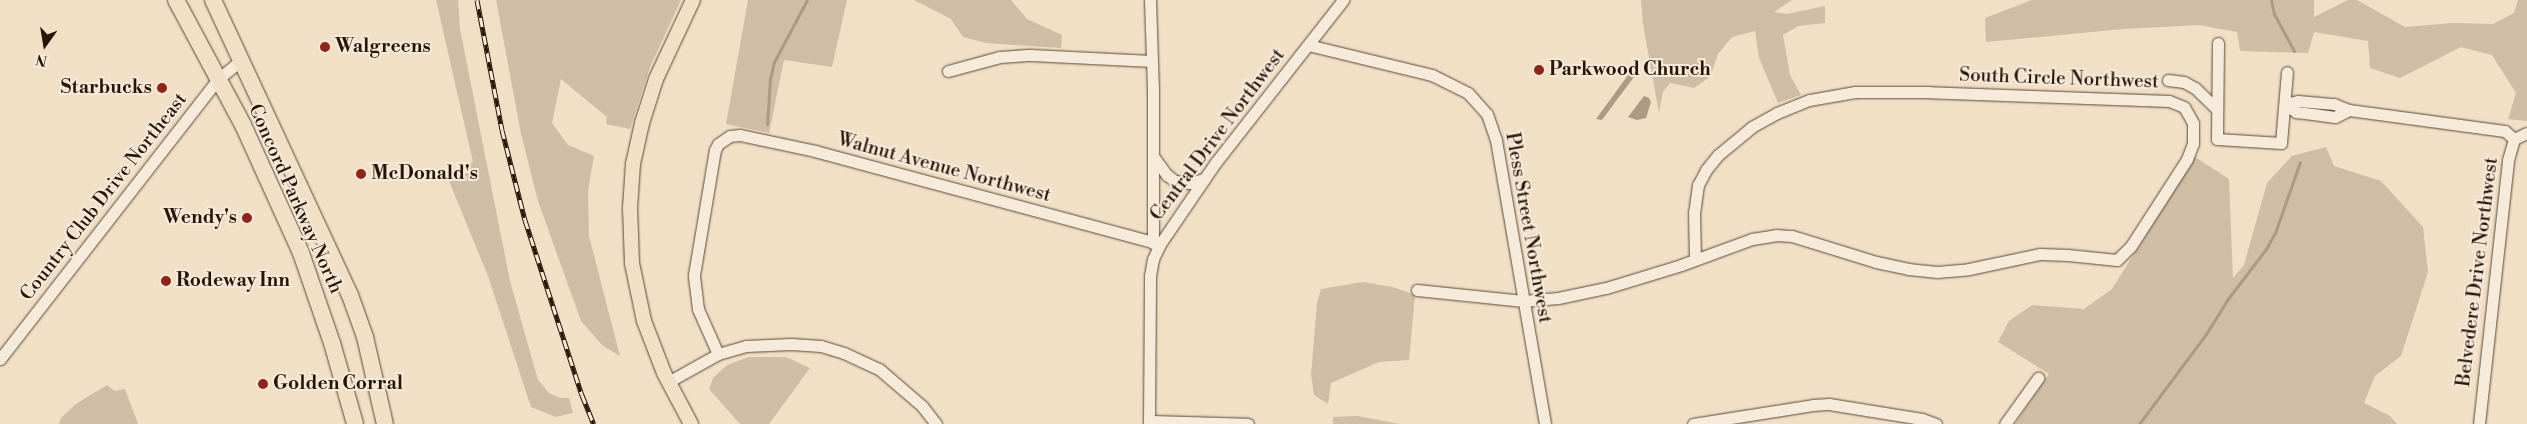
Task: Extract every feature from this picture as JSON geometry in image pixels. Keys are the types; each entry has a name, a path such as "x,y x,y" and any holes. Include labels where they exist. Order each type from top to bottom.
{"highway":[{"name":"Concord Parkway North","path":"176,0 243,125 301,253 332,343 355,424"},
{"name":"Concord Parkway North","path":"213,0 350,295 365,337 385,424"}],"main road":[{"path":"691,424 668,382 644,321 637,290 630,236 631,185 637,144 648,101 656,79 693,0"}],"street":[{"path":"1150,0 1152,156 1156,244"},
{"name":"Central Drive Northwest","path":"1150,422 1150,276 1156,244 1343,0"},
{"path":"2218,43 2217,139 2281,143 2287,72"},
{"name":"Pless Street Northwest","path":"1308,45 1432,75 1452,84 1475,100 1489,118 1496,140 1545,424"},
{"path":"948,71 1000,56 1030,55 1152,61"},
{"name":"Country Club Drive Northeast","path":"0,359 218,78 240,61"},
{"path":"2168,80 2184,82 2195,88 2217,109"},
{"name":"South Circle Northwest","path":"1417,290 1464,297 1523,302 1558,298 1606,288 1695,259 1752,239 1776,235 1792,236 1908,270 1937,272 1969,269 2040,254 2117,260 2131,246 2187,159 2193,143 2193,124 2184,107 2169,101 1929,92 1855,92 1833,94 1809,100 1777,113 1752,127 1718,155 1706,170 1698,186 1694,212 1695,259"},
{"path":"2285,104 2296,112 2335,117 2349,110 2505,130 2514,139"},
{"name":"Belvedere Drive Northwest","path":"2478,424 2508,160 2514,139 2527,133"},
{"name":"Walnut Avenue Northwest","path":"718,354 698,309 694,275 715,150 720,142 730,136 740,135 815,151 1156,244"},
{"path":"1152,156 1167,175 1175,181 1190,183 1204,179"},
{"path":"668,382 718,354 746,346 791,344 821,346 844,353 878,369 894,380 922,406 936,424"},
{"path":"2005,424 2038,378"},
{"path":"1693,424 1829,404 1922,419 1936,424"},
{"path":"1150,422 1248,424"}],"shaded area":[{"path":"436,0 458,0 460,29 510,281 538,380 549,393 560,398 569,398 573,413 556,417 531,407 488,276 447,176 473,162"},
{"path":"496,0 681,0 650,67 630,129 606,124 607,117 561,79 552,123 568,145 594,156 588,191 589,236 620,356 603,346 581,321 538,201 521,134"},
{"path":"748,0 847,0 832,67 784,60 769,133 726,124"},
{"path":"914,0 1011,0 1027,19 1062,35 1061,48 986,43 963,37 951,19"},
{"path":"1641,0 1792,0 1774,12 1787,14 1825,6 1825,23 1798,26 1783,35 1790,75 1801,95 1778,103 1759,58 1755,31 1732,37 1718,54 1710,77 1694,88 1670,83 1663,92 1659,113 1643,24"},
{"path":"2032,0 2314,0 2314,17 2348,0 2357,0 2405,27 2453,23 2493,24 2514,13 2518,0 2527,0 2527,121 2508,119 2516,93 2492,55 2461,47 2400,78 2370,68 2368,41 2314,32 2308,53 2240,51 2237,32 2199,25 2123,29 1986,42 1985,18"},
{"path":"1634,67 1639,70 1602,120 1596,119"},
{"path":"1644,96 1649,98 1651,102 1646,118 1637,120 1628,117"},
{"path":"2326,147 2334,166 2381,181 2423,227 2428,272 2401,356 2375,376 2364,403 2390,416 2397,424 2015,424 2049,374 1998,342 2009,321 2032,305 2084,309 2112,289 2195,157 2229,179 2233,278 2244,265 2267,183 2292,156"},
{"path":"1363,282 1393,287 1415,295 1409,360 1379,362 1331,383 1328,404 1314,395 1311,375 1317,303 1321,289"},
{"path":"749,357 786,357 810,368 769,424 740,424 709,389 713,378 727,365"},
{"path":"107,385 115,391 125,389 138,424 59,424 61,418 76,404"},
{"path":"1357,416 1400,424 1333,424 1333,417"}],"waterway":[{"path":"767,124 770,79 774,62 807,0"},
{"path":"2271,0 2274,14 2294,51"},
{"path":"2139,424 2206,334 2227,300 2266,249 2275,233 2300,162"}],"railway":[{"path":"477,0 502,130 525,220 582,395 594,424"}],"place":[{"name":"Walgreens","path":"325,47"},
{"name":"Parkwood Church","path":"1539,70"},
{"name":"Starbucks","path":"162,88"},
{"name":"McDonald's","path":"361,174"},
{"name":"Wendy's","path":"247,218"},
{"name":"Rodeway Inn","path":"166,281"},
{"name":"Golden Corral","path":"263,384"}]}
